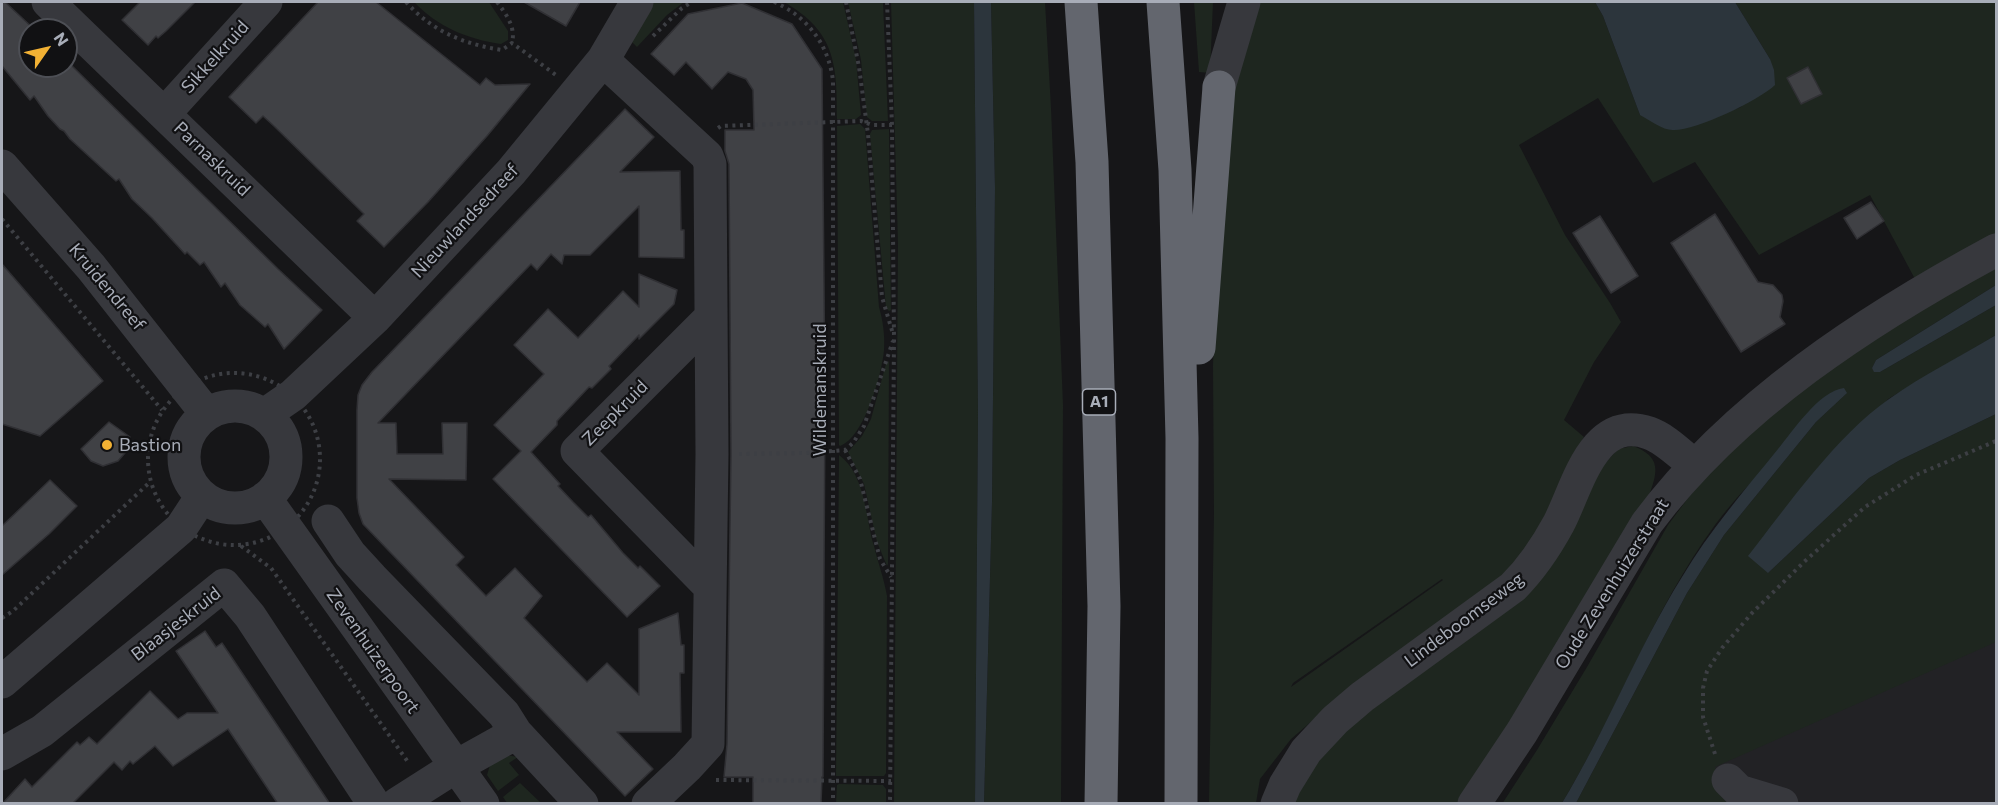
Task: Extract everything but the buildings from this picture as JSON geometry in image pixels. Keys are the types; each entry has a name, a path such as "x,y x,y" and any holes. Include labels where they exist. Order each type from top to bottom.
{"highway":[{"name":"A1","path":"1081,2 1092,162 1104,606 1101,804"},
{"path":"1163,2 1175,170 1182,438 1181,804"},
{"path":"1182,438 1198,352 1219,87"}],"street":[{"name":"Parnaskruid","path":"48,2 375,318"},
{"name":"Sikkelkruid","path":"165,113 266,2"},
{"name":"Nieuwlandsedreef","path":"264,415 293,395 375,318 511,172 603,60 637,2"},
{"path":"1219,87 1224,2"},
{"path":"1219,87 1244,2"},
{"path":"603,60 707,156 710,164 712,454 708,744 648,804"},
{"name":"Kruidendreef","path":"2,166 91,267 207,413"},
{"name":"Oude Zevenhuizerstraat","path":"1474,804 1522,732 1647,523 1670,492 1695,465 1744,419 1812,365 1881,316 1996,250"},
{"name":"Zeepkruid","path":"710,318 577,452 710,586"},
{"path":"224,407 245,407 264,415 276,426 283,441 286,457 283,473 276,487 265,498 250,506 233,508 216,505 202,496 192,484 185,470 183,455 194,426 207,413 224,407"},
{"name":"Lindeboomseweg","path":"1277,804 1306,751 1335,720 1362,697 1513,587 1530,570 1559,522 1592,454 1611,434 1622,430 1647,432 1657,436 1695,465"},
{"path":"2,682 181,528 202,496"},
{"name":"Zevenhuizerpoort","path":"265,498 483,804"},
{"path":"328,521 350,554 504,714 516,733 582,804"},
{"name":"Blaasjeskruid","path":"2,754 42,731 224,585 250,616 374,804"},
{"path":"398,804 455,767 516,733"},
{"path":"1728,780 1738,791 1782,804"}],"path":[{"path":"406,2 429,23 460,41 502,50 512,44 514,36 513,28 497,2"},
{"name":"Wildemanskruid","path":"774,2 804,21 827,52 833,81 833,804"},
{"path":"712,454 845,450 853,443 871,410 885,360 894,338 882,297 866,124 859,67 846,2"},
{"path":"887,2 892,125 894,338 890,804"},
{"path":"512,44 579,92"},
{"path":"696,146 721,126 861,121 866,124 892,125"},
{"name":"Kruidendreef","path":"2,219 162,410"},
{"path":"240,372 269,379 293,395 311,419 321,448 319,478 310,501 287,528 265,540 241,546 209,542 181,528 162,507 150,482 148,445 162,410 187,387 211,375 240,372"},
{"path":"1728,780 1716,757 1703,717 1703,688 1707,670 1722,648 1752,613 1804,561 1865,507 1916,475 1996,441"},
{"path":"845,450 860,479 880,559 892,578"},
{"path":"2,618 13,611 150,482"},
{"name":"Zevenhuizerpoort","path":"241,546 271,568 425,786"},
{"path":"687,767 701,780 891,781"}],"shaded area":[{"path":"414,2 489,2 508,31 508,40 501,44 465,35 443,25"},
{"path":"649,2 684,2 667,15 637,47 628,38"},
{"path":"784,2 843,2 856,60 861,115 856,119 837,119 836,82 830,51 814,25"},
{"path":"848,2 883,2 888,121 872,121 867,117 861,60"},
{"path":"891,2 974,2 978,413 975,803 894,803 898,244"},
{"path":"974,2 991,2 995,188 992,502 984,804 975,803 978,413"},
{"path":"991,2 1045,2 1063,405 1061,803 984,804 992,502 995,188"},
{"path":"1194,2 1213,2 1210,73 1199,72"},
{"path":"1252,2 1595,2 1603,16 1640,115 1722,114 1741,107 1770,59 1735,2 1996,2 1996,237 1915,279 1870,195 1759,255 1695,162 1653,183 1598,98 1519,145 1565,235 1621,322 1594,362 1564,420 1584,437 1538,540 1517,569 1326,709 1291,739 1260,779 1256,803 1209,804 1214,514 1213,366 1218,222 1226,129","holes":["1443,580 1291,687 1293,683"]},
{"path":"1595,2 1735,2 1770,59 1774,70 1775,85 1755,99 1712,120 1684,129 1670,130 1661,127 1640,115 1603,16"},
{"path":"860,124 865,129 884,350 876,389 864,418 849,441 840,446 837,126"},
{"path":"889,129 891,310 889,311 886,308 870,134 872,130"},
{"path":"1996,267 1996,285 1876,360 1872,368 1880,372 1996,305 1996,335 1888,399 1768,573 1869,478 1900,460 1996,414 1996,642 1715,767 1730,803 1576,803 1687,593 1724,535 1816,422 1847,393 1761,472 1715,525 1672,592 1582,769 1562,803 1502,804 1587,667 1668,525 1706,474 1757,423 1887,329"},
{"path":"1996,285 1996,305 1880,372 1874,372 1872,368 1876,360"},
{"path":"1996,335 1996,414 1900,460 1869,478 1768,573 1748,556 1832,451 1870,414 1915,382"},
{"path":"889,361 887,566 877,542 864,484 848,452 862,436 871,419 886,364"},
{"path":"1844,388 1847,393 1816,422 1724,535 1687,593 1576,803 1562,803 1666,604 1704,543 1807,413 1825,396"},
{"path":"1633,446 1649,455 1655,466 1654,480 1648,498 1462,803 1292,804 1303,780 1335,738 1511,602 1587,483 1618,449"},
{"path":"839,455 848,463 860,485 887,596 886,773 884,776 836,776"},
{"path":"1996,612 1996,803 1633,804"},
{"path":"506,755 518,757 509,763 519,775 498,791 487,775 490,765"},
{"path":"520,783 541,803 507,803 503,797"},
{"path":"837,785 883,785 886,789 886,803 836,803"}],"place":[{"name":"Bastion","path":"107,445"}]}
